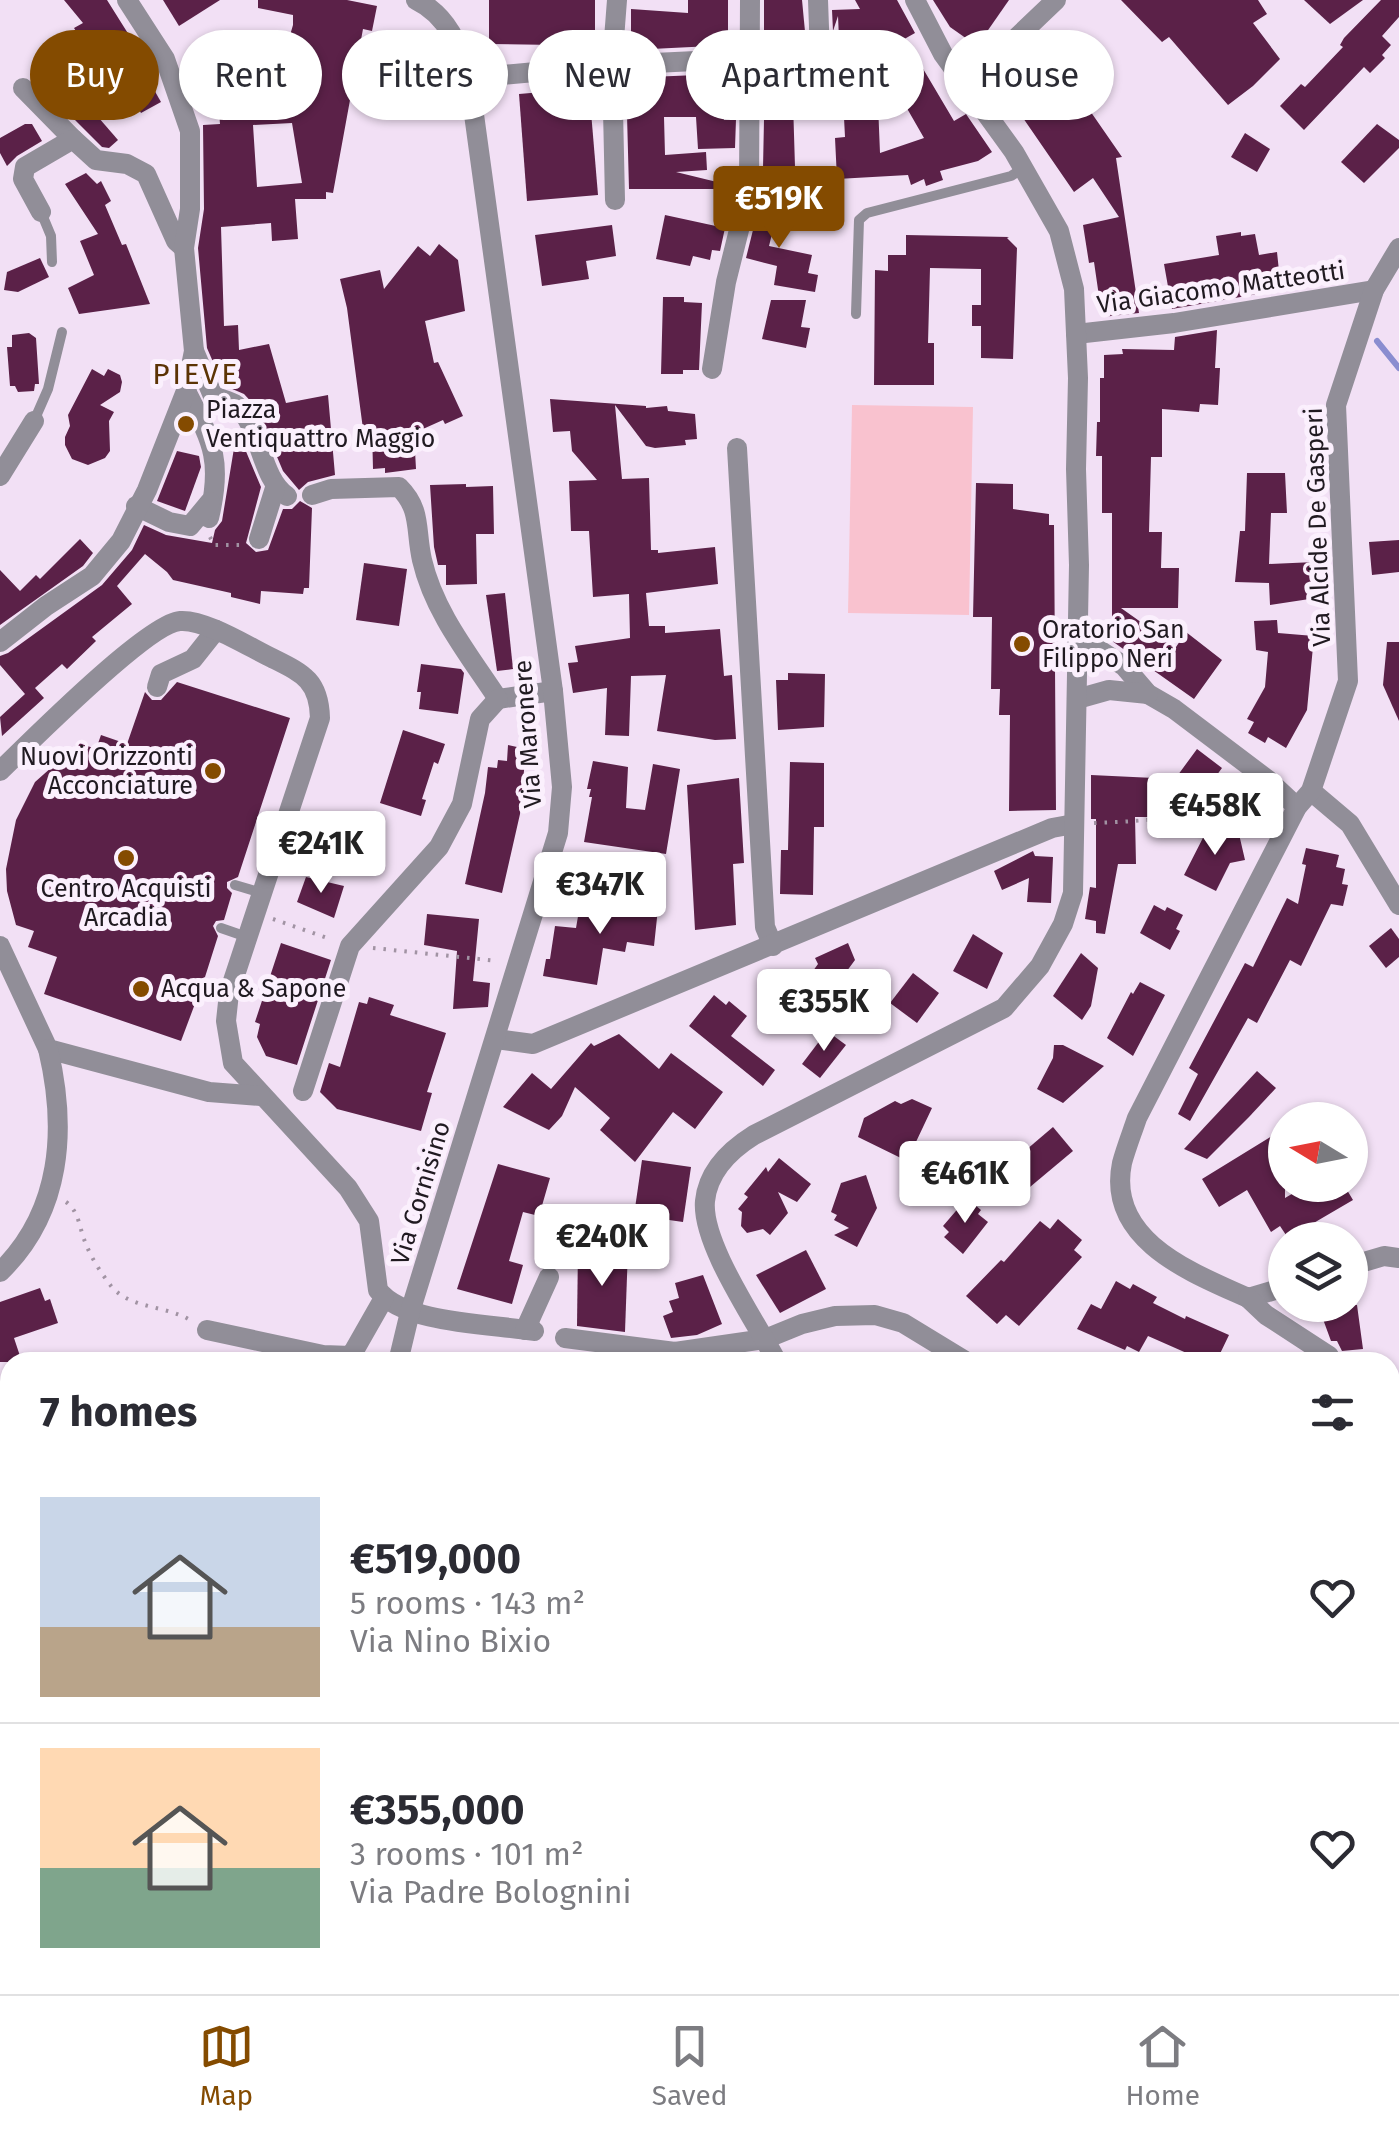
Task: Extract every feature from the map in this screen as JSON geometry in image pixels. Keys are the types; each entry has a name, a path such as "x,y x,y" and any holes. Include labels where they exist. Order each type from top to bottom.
{"street":[{"path":"0,642 92,576 121,541 147,490 186,391 194,351 184,248 190,209 190,131 165,59 127,0"},
{"name":"Via Maronere","path":"416,0 432,8 449,30"},
{"path":"615,30 617,0"},
{"path":"750,0 750,30"},
{"path":"818,0 819,30"},
{"name":"Via Giacomo Matteotti","path":"915,0 944,55"},
{"path":"1025,30 1056,0"},
{"path":"23,88 96,160 127,164 146,174 176,241 184,248"},
{"name":"Via Maronere","path":"475,120 553,692 562,787 558,833 496,1038"},
{"path":"613,120 615,200"},
{"path":"712,369 726,282 748,190 749,120"},
{"name":"Via Giacomo Matteotti","path":"772,1352 711,1236 705,1201 716,1170 733,1148 754,1135 1004,1008 1040,966 1063,924 1073,893 1079,637 1074,289 1059,231 990,120"},
{"path":"41,212 23,179 25,167 73,139"},
{"name":"Via Alcide De Gasperi","path":"1323,1352 1266,1315 1248,1298 1178,1266 1148,1244 1124,1204 1121,1166 1137,1118 1304,799 1348,680 1336,405 1374,290 1399,248"},
{"name":"Via Giacomo Matteotti","path":"1076,334 1174,323 1374,290"},
{"path":"194,351 214,396 236,406 281,492 259,539"},
{"path":"186,391 214,445 214,496 209,518"},
{"path":"0,476 34,421"},
{"path":"736,448 765,927 773,946"},
{"path":"312,496 331,489 399,487 414,502 427,580 444,616 498,699"},
{"path":"136,506 169,522 190,526 214,496"},
{"path":"0,771 62,711 159,628 182,620 216,630 298,671 312,683 320,698 320,718 229,993 226,1021 233,1063 348,1188 369,1221 378,1290 384,1298 410,1312 530,1330 549,1277"},
{"path":"157,687 161,674 193,659 216,630"},
{"path":"1079,637 1124,666 1148,694 1268,780 1350,824 1399,906"},
{"path":"1077,699 1109,690 1148,694"},
{"path":"303,1091 350,946 439,847 462,804 480,719 486,709 498,699 553,692"},
{"path":"496,1038 533,1044 1052,828 1074,824"},
{"path":"0,946 48,1048 58,1114 56,1172 44,1213 13,1260 0,1272"},
{"name":"Via Cornisino","path":"400,1352 496,1038"},
{"path":"48,1048 208,1092 261,1096"},
{"path":"1368,1261 1384,1256 1399,1258"},
{"path":"1248,1298 1268,1292"},
{"path":"353,1352 384,1298"},
{"path":"565,1338 676,1352 765,1339 835,1316 875,1315 903,1322 950,1352"},
{"path":"207,1330 308,1352"}],"lane":[{"path":"856,314 859,220 867,213 1010,176 1022,168"},
{"path":"41,212 52,236 52,262"},
{"path":"34,421 48,389 62,332"},
{"path":"236,884 258,903"},
{"path":"221,928 247,937"},
{"path":"202,985 229,993"}],"path":[{"path":"209,518 210,540 214,545 254,545 259,539"},
{"path":"1074,824 1162,820 1232,800 1268,780"},
{"path":"258,903 350,946 518,963"},
{"path":"52,1191 75,1208 86,1245 112,1287 128,1300 176,1311 207,1330"}],"shaded area":[{"path":"852,405 973,407 969,615 848,613"}],"building":[{"path":"64,0 107,0 126,30 75,30 83,23"},
{"path":"163,0 220,0 179,26"},
{"path":"258,0 347,0 377,6 372,30 342,30 342,120 346,120 333,193 326,192 326,199 295,199 298,239 272,241 271,223 221,227 224,326 238,325 239,350 269,344 286,403 328,395 335,475 308,482 299,490 283,471 256,407 244,394 223,385 207,348 198,248 204,209 203,125 220,124 220,120 322,120 322,30 292,30 293,15 258,8","holes":["292,123 302,183 257,187 253,125"]},
{"path":"489,0 595,0 595,30 528,30 528,45 508,44 508,30 489,30"},
{"path":"688,0 728,0 728,30 686,30 686,47 666,48 666,30 631,30 631,9 688,13"},
{"path":"764,0 802,0 805,30 764,30"},
{"path":"855,0 897,0 913,30 839,30 838,16 833,30 832,10 860,9"},
{"path":"933,0 1009,0 988,30 950,27"},
{"path":"1121,0 1258,0 1267,14 1253,23 1280,59 1228,105 1169,37 1162,42"},
{"path":"1304,0 1363,0 1330,24"},
{"path":"1381,0 1399,0 1399,17 1382,36 1391,45 1382,55 1385,58 1370,73 1364,67 1304,130 1280,106 1301,84 1305,87"},
{"path":"924,70 944,104 944,120 970,120 992,152 978,161 940,171 943,180 926,186 924,179 911,185 908,175 837,179 835,138 845,137 844,120 879,120 880,153 924,138 914,120 924,120"},
{"path":"686,75 686,117 666,117 666,76"},
{"path":"528,93 528,120 592,120 598,195 527,201 519,94"},
{"path":"75,120 101,120 118,140 109,148 102,147"},
{"path":"627,120 664,120 665,155 706,152 707,170 676,172 721,183 721,189 629,189"},
{"path":"696,120 736,120 735,148 698,149"},
{"path":"764,120 794,120 795,167 763,168"},
{"path":"1024,120 1096,120 1122,157 1116,158 1139,313 1102,317 1094,262 1089,263 1083,225 1119,217 1093,178 1074,192"},
{"path":"32,124 42,141 7,166 0,153 0,138"},
{"path":"1377,124 1399,140 1399,148 1364,183 1341,162"},
{"path":"1245,133 1270,149 1257,172 1231,157"},
{"path":"86,173 97,184 101,181 111,201 105,205 150,304 79,314 68,288 94,275 80,241 98,234 65,184"},
{"path":"762,194 781,198 769,246 812,255 808,273 818,275 815,292 774,285 777,266 746,258"},
{"path":"665,215 725,228 720,251 712,250 710,260 693,256 690,266 656,259"},
{"path":"612,225 616,256 586,261 589,279 542,286 535,235"},
{"path":"1241,232 1241,236 1255,234 1259,255 1277,252 1281,290 1172,309 1164,264 1219,255 1216,236"},
{"path":"906,235 1009,237 1017,248 1013,359 981,358 981,326 972,326 972,305 981,305 981,269 930,268 928,343 934,343 934,385 874,385 875,270 888,271 888,255 906,255"},
{"path":"439,244 458,260 465,311 425,321 434,363 438,362 463,416 414,433 416,469 385,473 385,468 373,469 372,429 363,429 340,279 380,270 384,289 418,246 430,256"},
{"path":"40,258 49,277 18,292 4,290 7,272"},
{"path":"663,297 684,297 684,302 702,303 699,370 661,374"},
{"path":"771,300 806,300 801,327 810,328 806,348 762,339"},
{"path":"1217,330 1218,405 1200,404 1199,412 1162,409 1162,457 1151,457 1149,532 1162,532 1161,568 1179,568 1178,608 1121,608 1176,647 1186,632 1222,660 1194,699 1112,641 1112,513 1102,513 1102,456 1096,456 1097,422 1104,355 1123,354 1122,349 1174,350 1175,337"},
{"path":"29,333 36,338 39,384 35,384 34,391 18,392 10,386 7,347 12,347 12,335"},
{"path":"92,369 104,376 108,369 120,375 122,382 120,392 100,405 114,412 109,421 110,451 105,458 88,465 72,459 65,437 70,426 68,415"},
{"path":"550,399 646,406 646,408 667,406 668,411 695,414 697,439 685,440 686,445 655,448 646,446 615,405 622,479 649,478 651,550 658,553 715,547 718,584 646,593 649,626 665,626 665,633 720,629 724,676 732,675 736,739 715,740 657,731 666,675 631,676 629,736 605,735 607,688 573,693 568,663 578,662 575,646 630,638 629,594 593,597 589,531 571,531 569,481 597,480 572,451 570,431 553,432"},
{"path":"237,430 261,487 246,543 256,552 268,550 283,509 292,509 300,501 312,508 309,588 304,588 303,594 261,591 260,604 173,580 145,554 117,586 132,604 92,637 96,641 67,669 62,664 35,688 44,698 2,736 0,717 25,694 0,665 0,656 102,585 132,550 144,525 166,535 212,543 222,521"},
{"path":"177,451 199,456 201,467 185,511 157,501"},
{"path":"1247,473 1285,473 1287,513 1271,513 1269,564 1315,562 1316,598 1270,605 1269,583 1235,582 1240,531 1245,531"},
{"name":"Oratorio San Filippo Neri","path":"976,483 1013,484 1013,509 1049,514 1049,525 1054,525 1056,810 1009,811 1010,715 999,715 1000,689 991,689 992,617 973,617"},
{"path":"430,485 493,486 494,534 476,534 477,584 446,585 446,565 438,565 434,547"},
{"path":"80,539 93,553 83,566 0,625 0,570 20,591 36,575 40,579"},
{"path":"1399,540 1399,572 1372,575 1369,542"},
{"path":"364,563 407,569 399,626 356,620"},
{"path":"505,593 513,669 497,671 486,595"},
{"path":"1277,620 1278,633 1314,636 1307,710 1286,748 1268,737 1265,743 1248,733 1254,722 1247,719 1265,687 1268,652 1256,650 1254,621"},
{"path":"1387,642 1399,642 1399,721 1383,685"},
{"path":"421,664 461,669 464,673 458,714 419,709"},
{"path":"788,673 825,674 824,727 778,730 776,680 788,680"},
{"name":"Centro Acquisti Arcadia","path":"177,682 290,718 238,877 227,882 232,893 224,920 213,926 218,936 205,977 194,982 199,993 181,1041 44,994 57,957 28,947 34,931 16,925 6,869 16,820 35,782 79,743 96,749 101,735 127,744 145,692 152,700 161,700"},
{"path":"403,730 445,744 438,764 434,762 422,799 426,800 421,816 380,803"},
{"path":"508,745 526,749 520,814 502,893 465,884 488,767 497,768 498,760 507,761"},
{"path":"1197,749 1222,768 1200,798 1188,788 1162,822 1155,817 1135,817 1136,864 1118,864 1105,934 1096,933 1096,921 1085,919 1090,887 1096,888 1096,819 1091,819 1091,775 1175,779"},
{"path":"593,761 628,767 626,808 645,810 653,764 680,769 666,854 584,842"},
{"path":"790,762 824,763 824,827 814,827 813,895 780,894 781,850 788,850"},
{"path":"739,778 744,863 733,864 736,925 695,930 687,785"},
{"path":"349,824 385,836 373,873 337,861"},
{"path":"1208,828 1227,837 1239,834 1245,860 1230,863 1216,891 1184,875"},
{"path":"1306,848 1339,855 1336,867 1345,869 1342,884 1348,885 1343,906 1331,904 1301,966 1290,960 1257,1023 1248,1018 1190,1121 1178,1114 1198,1074 1189,1068 1245,963 1253,967 1287,898 1298,904"},
{"path":"1033,851 1035,856 1053,857 1051,903 1027,902 1029,878 1002,890 994,871"},
{"path":"306,877 344,886 334,918 297,902"},
{"path":"631,894 659,899 654,946 627,942 625,952 603,948 597,985 543,976 555,926 576,928 581,899 629,907"},
{"path":"1154,905 1183,915 1170,950 1140,933"},
{"path":"427,914 479,919 473,981 490,983 488,1007 453,1009 457,951 424,945"},
{"path":"1391,928 1399,939 1399,957 1386,968 1369,946"},
{"path":"973,934 1003,953 987,989 953,971"},
{"path":"281,943 331,960 297,1065 266,1056 257,1037 260,1024 255,1022"},
{"path":"848,943 855,960 827,998 805,982 818,964 815,958"},
{"path":"1081,953 1098,968 1091,1006 1082,1020 1053,996"},
{"path":"913,973 939,993 917,1023 890,1003"},
{"path":"1140,982 1165,995 1133,1056 1107,1038"},
{"path":"714,995 747,1016 731,1036 775,1070 763,1086 689,1026"},
{"path":"369,997 394,1005 390,1015 446,1033 427,1092 432,1093 421,1131 337,1109 320,1092 329,1063 340,1067 359,1002 367,1004"},
{"path":"827,1031 846,1045 820,1078 802,1064"},
{"path":"619,1034 659,1069 671,1053 723,1092 695,1129 673,1112 635,1162 600,1130 610,1118 575,1087 562,1116 549,1130 503,1107 532,1073 551,1089 591,1043 594,1046"},
{"path":"1054,1045 1063,1045 1104,1066 1063,1103 1037,1089 1053,1058"},
{"path":"1257,1071 1276,1088 1249,1117 1207,1159 1184,1149"},
{"path":"912,1099 932,1108 907,1161 858,1137 864,1118 895,1101 901,1104"},
{"path":"1053,1127 1073,1151 1024,1192 1005,1168"},
{"path":"1268,1138 1268,1202 1350,1202 1315,1222 1268,1222 1268,1227 1247,1190 1219,1207 1202,1179"},
{"path":"779,1158 811,1184 797,1202 778,1192 788,1213 770,1235 763,1229 747,1233 741,1226 742,1212 738,1209 748,1197 744,1194 766,1167 768,1172"},
{"path":"642,1160 691,1167 683,1222 634,1215"},
{"path":"498,1164 550,1178 539,1216 523,1212 509,1261 523,1265 512,1304 457,1289"},
{"path":"866,1175 877,1208 857,1247 834,1235 849,1228 834,1220 837,1215 831,1212 841,1183"},
{"path":"967,1198 988,1222 963,1254 944,1237 949,1232 943,1226"},
{"path":"1058,1219 1082,1240 1074,1250 1082,1257 1019,1326 1006,1315 997,1324 966,1296 1001,1260 1004,1262 1040,1221 1050,1229"},
{"path":"578,1248 628,1249 625,1332 577,1326"},
{"path":"806,1250 826,1289 780,1313 756,1275"},
{"path":"703,1275 722,1324 697,1335 671,1338 663,1316 673,1312 669,1301 679,1298 675,1283"},
{"path":"1116,1281 1130,1289 1133,1284 1157,1297 1153,1303 1229,1335 1221,1352 1184,1352 1148,1336 1139,1352 1127,1346 1125,1350 1077,1329 1091,1304 1101,1309"},
{"path":"40,1288 45,1301 50,1299 58,1323 14,1338 19,1352 0,1352 0,1302"},
{"path":"1324,1322 1359,1322 1363,1349 1342,1351 1337,1341 1331,1341"}],"waterway":[{"path":"1377,341 1399,368"}],"place":[{"name":"Piazza Ventiquattro Maggio","path":"186,424"},
{"name":"Oratorio San Filippo Neri","path":"1022,644"},
{"name":"Nuovi Orizzonti Acconciature","path":"213,771"},
{"name":"Centro Acquisti Arcadia","path":"126,858"},
{"name":"Acqua & Sapone","path":"141,989"}],"district":[{"name":"PIEVE","path":"196,374"}]}
